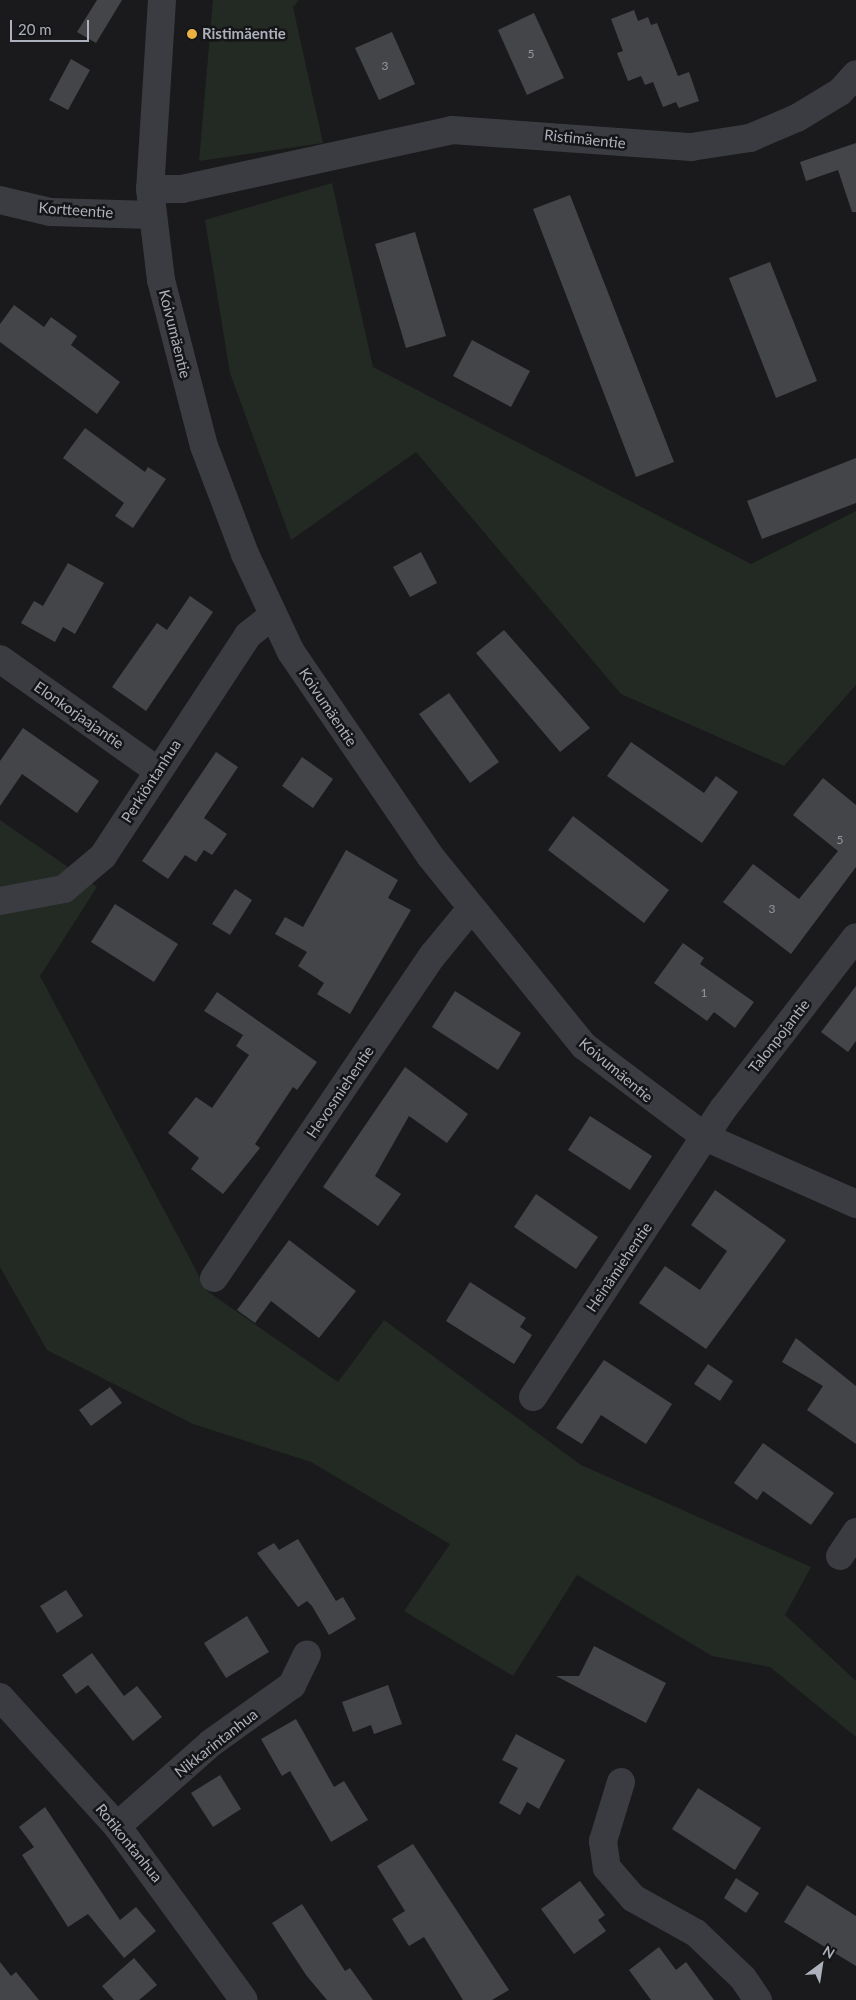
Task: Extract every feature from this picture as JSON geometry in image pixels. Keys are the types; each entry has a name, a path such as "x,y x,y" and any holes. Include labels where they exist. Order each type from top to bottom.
{"street":[{"name":"Koivumäentie","path":"162,0 151,202 161,280 204,446 272,616 361,755 470,910 584,1046 705,1137 856,1204"},
{"name":"Ristimäentie","path":"151,202 182,189 452,130 639,145 711,144 750,138 797,118 840,92 856,74"},
{"name":"Kortteentie","path":"0,200 50,212 151,202"},
{"name":"Perkiöntanhua","path":"0,901 64,889 102,856 248,635 272,616"},
{"name":"Elonkorjaajantie","path":"0,659 158,771"},
{"name":"Hevosmiehentie","path":"214,1278 433,955 470,910"},
{"name":"Talonpojantie","path":"705,1137 856,937"},
{"name":"Heinämiehentie","path":"532,1397 705,1137"},
{"path":"840,1556 856,1532"},
{"name":"Nikkarintanhua","path":"116,1826 211,1743 292,1685 307,1654"},
{"name":"Rotikontanhua","path":"5,1712 116,1826 244,2000"},
{"path":"621,1782 603,1841 607,1868 633,1898 696,1934 743,1978 758,2000"}],"shaded area":[{"path":"213,0 299,0 293,7 323,143 199,161"},
{"path":"332,183 373,367 751,564 856,511 856,685 784,766 621,694 416,452 291,540 230,373 205,220"},
{"path":"0,820 97,887 40,976 207,1291 338,1382 384,1320 581,1465 811,1567 785,1615 856,1681 856,1737 770,1667 712,1656 577,1575 513,1676 404,1611 450,1544 311,1462 193,1424 47,1350 0,1267"}],"building":[{"path":"97,0 122,0 96,43 77,32"},
{"path":"634,10 638,21 648,17 651,25 657,23 678,76 689,72 699,101 679,108 676,102 663,107 653,82 645,85 641,76 628,81 617,53 623,51 611,19"},
{"path":"534,13 564,78 527,95 498,30"},
{"path":"392,32 415,84 379,100 355,48"},
{"path":"71,59 90,70 68,110 49,100"},
{"path":"856,143 856,212 852,212 838,170 806,181 800,162"},
{"path":"570,195 674,462 636,477 533,209"},
{"path":"415,232 446,336 406,348 375,244"},
{"path":"770,262 817,381 776,398 729,278"},
{"path":"14,305 44,327 51,317 77,336 71,345 120,382 97,414 0,342 0,324"},
{"path":"472,340 530,371 511,407 453,376"},
{"path":"85,428 145,472 148,467 166,479 133,528 115,516 124,503 63,458"},
{"path":"856,458 856,503 762,539 747,501"},
{"path":"421,552 437,583 410,597 393,567"},
{"path":"68,563 104,583 75,634 63,627 55,642 21,623 34,601 43,606"},
{"path":"190,596 213,612 146,711 112,687 157,623 167,630"},
{"path":"504,630 590,728 560,752 476,653"},
{"path":"449,693 499,762 470,783 419,714"},
{"path":"23,728 99,781 77,813 22,774 0,806 0,761"},
{"path":"631,742 704,793 716,776 738,792 702,843 607,776"},
{"path":"216,752 238,767 204,818 227,834 212,855 204,850 196,862 185,855 168,879 142,861"},
{"path":"302,757 333,779 313,808 282,786"},
{"path":"823,778 856,805 856,867 791,954 723,902 753,864 799,899 838,851 793,815"},
{"path":"573,816 669,890 644,923 548,850"},
{"path":"346,850 398,880 388,898 411,910 350,1014 317,994 324,983 298,966 307,952 275,934 285,917 303,927"},
{"path":"235,889 252,900 230,935 212,924"},
{"path":"115,904 178,944 154,982 91,942"},
{"path":"683,943 704,958 700,964 754,1002 735,1028 714,1012 707,1021 654,983"},
{"path":"856,986 856,1041 848,1052 821,1032"},
{"path":"455,991 521,1033 498,1070 432,1027"},
{"path":"217,992 317,1062 297,1090 293,1087 255,1144 260,1148 223,1194 191,1169 199,1158 168,1133 196,1097 212,1108 249,1055 236,1046 243,1035 204,1011"},
{"path":"405,1067 468,1114 447,1143 409,1116 375,1176 401,1194 378,1226 323,1187"},
{"path":"590,1116 652,1156 630,1190 568,1150"},
{"path":"715,1190 786,1240 706,1349 639,1303 665,1266 700,1290 727,1251 691,1225"},
{"path":"536,1194 598,1237 576,1269 514,1227"},
{"path":"289,1240 356,1291 319,1338 271,1301 255,1323 237,1310"},
{"path":"470,1282 526,1318 520,1327 532,1335 514,1364 446,1321"},
{"path":"796,1338 856,1386 856,1444 807,1410 823,1386 782,1362"},
{"path":"604,1360 672,1404 646,1444 601,1415 582,1444 556,1428"},
{"path":"708,1364 733,1381 720,1401 694,1384"},
{"path":"110,1387 122,1403 91,1426 79,1410"},
{"path":"763,1443 834,1493 811,1525 763,1491 757,1500 734,1483"},
{"path":"298,1539 336,1601 343,1597 356,1619 329,1635 312,1606 307,1601 298,1607 257,1553 274,1543 279,1550"},
{"path":"66,1590 83,1616 57,1633 40,1606"},
{"path":"247,1616 269,1652 226,1678 204,1643"},
{"path":"594,1646 666,1683 646,1723 556,1676 579,1676"},
{"path":"92,1653 124,1696 137,1686 162,1717 133,1741 88,1685 76,1694 62,1675"},
{"path":"388,1685 402,1724 374,1734 371,1725 353,1732 342,1702"},
{"path":"296,1719 334,1787 344,1781 368,1820 331,1842 290,1771 282,1776 261,1739"},
{"path":"516,1734 565,1760 539,1809 527,1802 520,1815 499,1803 518,1768 502,1760"},
{"path":"220,1775 241,1809 213,1827 191,1793"},
{"path":"698,1788 761,1828 735,1870 672,1829"},
{"path":"45,1807 120,1920 136,1907 156,1931 124,1958 88,1914 68,1927 22,1855 34,1847 19,1827"},
{"path":"413,1844 509,1990 492,2000 463,2000 424,1937 409,1946 392,1919 405,1911 377,1866"},
{"path":"736,1878 759,1893 746,1913 724,1898"},
{"path":"580,1881 605,1915 598,1920 606,1931 574,1954 541,1909"},
{"path":"807,1885 856,1916 856,1966 784,1922"},
{"path":"302,1904 345,1971 350,1968 373,2000 327,2000 306,1975 272,1923"},
{"path":"659,1947 676,1970 686,1962 714,2000 651,2000 629,1970"},
{"path":"134,1958 157,1985 139,2000 114,2000 102,1986"},
{"path":"0,1962 11,1976 16,1972 39,2000 0,2000"}],"place":[{"name":"Ristimäentie","path":"192,34"}]}
